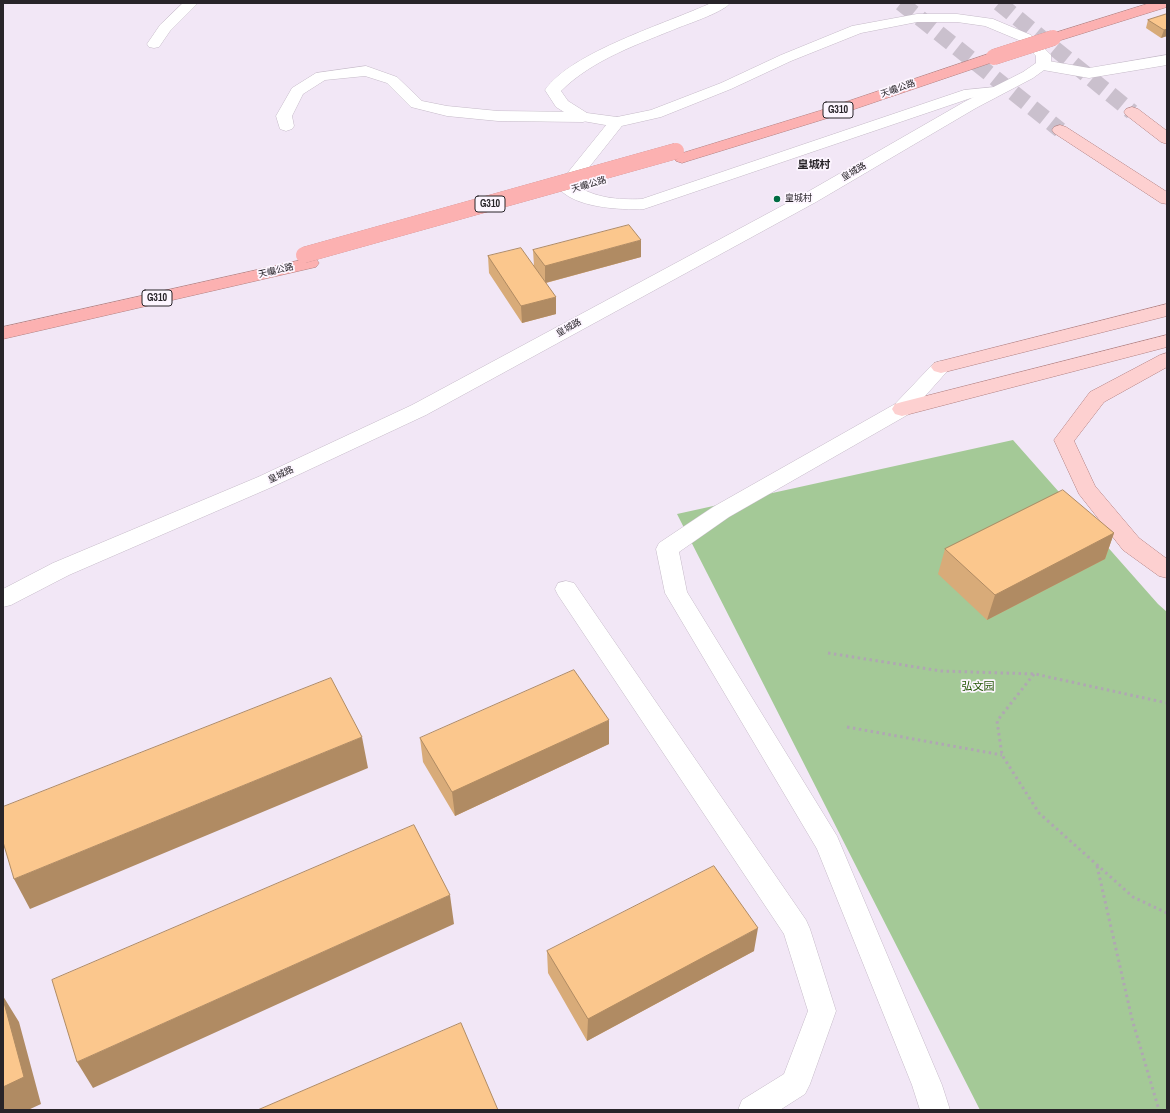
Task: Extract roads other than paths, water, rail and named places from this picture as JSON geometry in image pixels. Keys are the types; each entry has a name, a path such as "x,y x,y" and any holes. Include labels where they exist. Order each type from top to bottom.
{"highway":[{"name":"天巉公路","path":"3,333 506,210 679,154 826,114 1140,3"},
{"name":"天巉公路","path":"1048,36 1165,3"},
{"name":"天巉公路","path":"3,322 307,259"}],"main road":[{"path":"1132,112 1167,139"},
{"path":"1060,130 1167,199"},
{"path":"941,367 1167,310"},
{"path":"902,409 1167,341"},
{"path":"1167,359 1097,397 1064,440 1086,489 1131,544 1167,570"}],"street":[{"path":"154,44 164,28 191,3"},
{"path":"583,117 562,104 553,90 575,71 605,54 694,17 723,3"},
{"path":"286,126 284,116 297,91 321,76 366,71 392,80 417,104 447,111 498,116 583,117 617,122 655,114 726,86 786,58 857,29 917,18 957,18 988,22 1026,38 1044,56 1042,65 1089,73 1167,60"},
{"name":"皇城路","path":"3,599 61,569 266,482 418,410 810,198 970,105 1028,75 1042,65"},
{"path":"617,122 565,186 579,196 599,202 622,205 644,204 969,93 995,92"},
{"path":"935,1110 927,1085 828,844 676,593 667,549 720,512 902,409 941,367"},
{"path":"566,589 796,929 822,1011 795,1084 753,1110"}],"tunnel":[{"path":"901,3 1060,130"},
{"path":"999,3 1132,112"}],"place":[{"name":"皇城村","path":"777,199"}],"district":[{"name":"皇城村","path":"814,165"}],"park label":[{"name":"弘文园","path":"978,687"}]}
